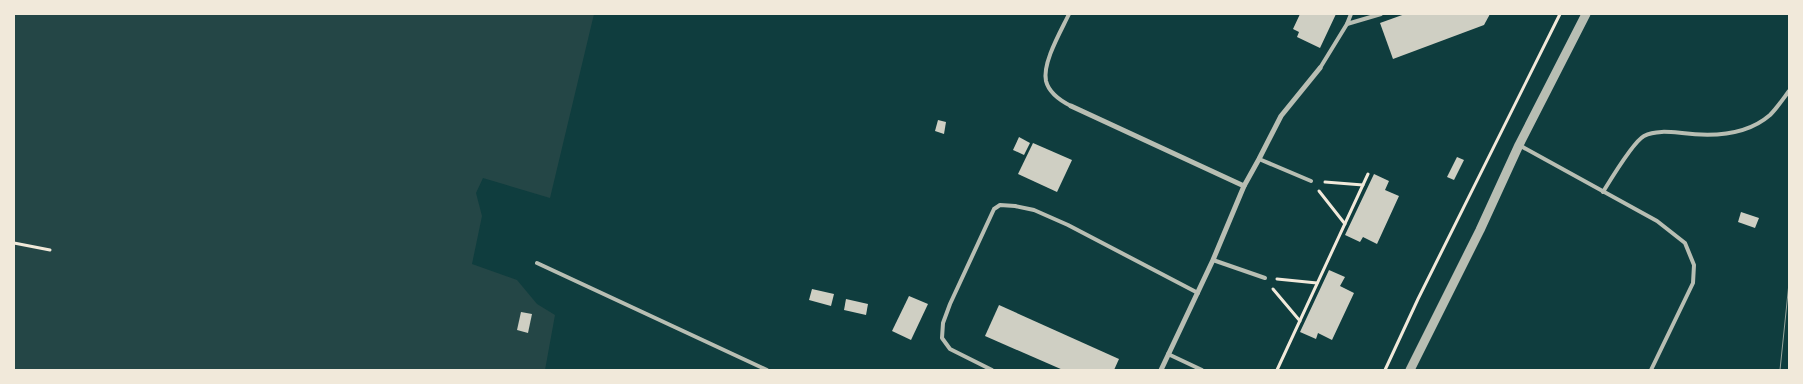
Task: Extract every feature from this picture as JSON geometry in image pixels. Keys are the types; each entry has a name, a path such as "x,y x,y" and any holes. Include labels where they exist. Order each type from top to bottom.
{"street":[{"path":"1410,370 1480,230 1519,145 1586,14"},
{"path":"1161,370 1214,260 1244,186 1282,116 1320,68"},
{"path":"1071,106 1244,186"}],"lane":[{"path":"1069,14 1046,65 1046,82 1058,99 1071,106"},
{"path":"1320,68 1347,24 1351,14"},
{"path":"1347,24 1381,14"},
{"path":"1603,192 1630,152 1644,136 1664,132 1697,135 1726,134 1751,128 1770,114 1789,91"},
{"path":"1519,145 1657,221 1685,243 1694,265 1693,283 1651,370"},
{"path":"1259,158 1311,181"},
{"path":"992,370 950,349 942,338 943,323 950,304 994,209 1000,205 1034,210 1068,225 1198,293"},
{"path":"1214,260 1265,278"},
{"path":"537,263 767,370"},
{"path":"1168,354 1202,370"}],"path":[{"path":"1385,370 1418,299 1560,14"},
{"path":"1277,370 1368,174"},
{"path":"1311,181 1364,185"},
{"path":"1311,181 1345,224"},
{"path":"14,243 50,250"},
{"path":"1265,278 1317,283"},
{"path":"1265,278 1300,321"}],"shaded area":[{"path":"14,14 594,14 550,198 483,178 476,193 482,216 472,264 517,280 537,304 555,315 545,370 14,370"}],"building":[{"path":"1300,14 1336,14 1320,48 1297,37 1299,32 1293,29"},
{"path":"1405,14 1490,14 1484,25 1393,59 1380,23"},
{"path":"938,120 946,122 944,134 935,131"},
{"path":"1019,137 1030,143 1024,155 1013,150"},
{"path":"1033,143 1072,160 1057,192 1018,174"},
{"path":"1457,157 1464,160 1454,180 1447,177"},
{"path":"1374,174 1389,181 1385,190 1399,196 1377,244 1363,237 1360,242 1345,235"},
{"path":"1741,212 1759,218 1755,228 1738,222"},
{"path":"1329,270 1345,277 1340,286 1354,293 1332,340 1318,333 1316,339 1300,332"},
{"path":"812,289 834,294 831,306 809,300"},
{"path":"909,296 928,304 911,340 892,331"},
{"path":"846,299 868,304 866,315 844,310"},
{"path":"999,305 1119,359 1114,370 1063,370 985,336"},
{"path":"521,312 532,314 528,333 517,330"}],"tram line":[{"path":"1780,370 1789,283"}]}
